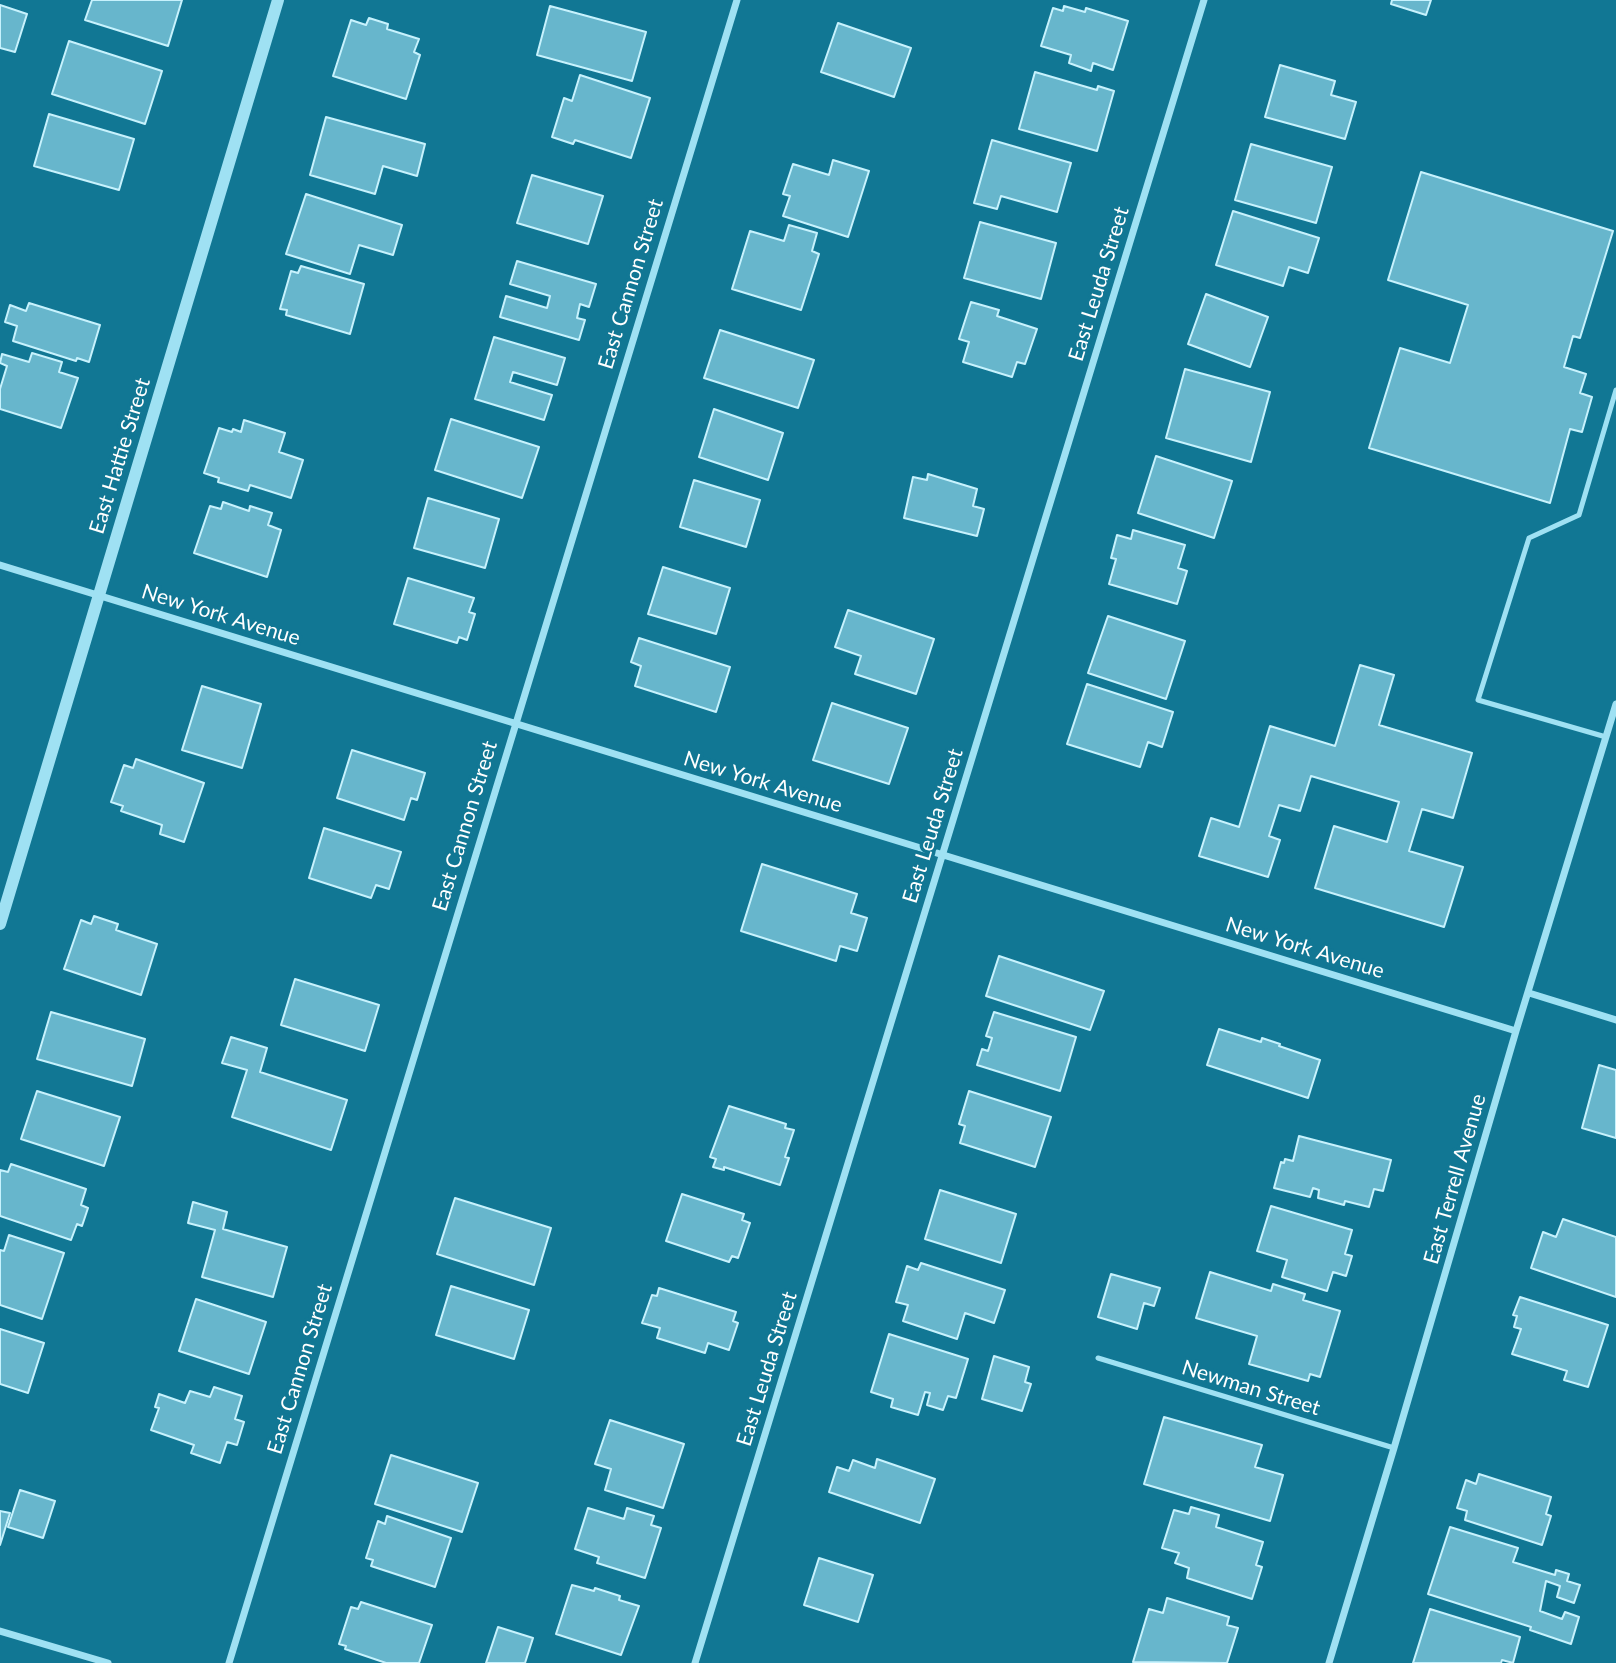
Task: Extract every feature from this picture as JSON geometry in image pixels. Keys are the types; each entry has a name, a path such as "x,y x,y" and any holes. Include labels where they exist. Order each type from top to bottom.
{"street":[{"name":"East Hattie Street","path":"0,923 278,0"},
{"name":"East Cannon Street","path":"229,1663 737,0"},
{"name":"East Leuda Street","path":"695,1663 1204,0"},
{"name":"New York Avenue","path":"0,565 1516,1031"},
{"name":"East Terrell Avenue","path":"1329,1663 1616,704"},
{"path":"1529,993 1616,1020"},
{"path":"0,1631 108,1663"}],"lane":[{"path":"1606,737 1478,700 1530,538 1579,514 1616,390"},
{"name":"Newman Street","path":"1098,1358 1394,1448"}],"building":[{"path":"92,0 182,0 168,46 85,20"},
{"path":"1392,0 1431,0 1426,15 1391,4"},
{"path":"0,5 27,14 15,52 0,48"},
{"path":"550,6 646,32 632,81 537,55"},
{"path":"1064,6 1085,12 1086,8 1128,21 1113,70 1093,63 1091,71 1069,63 1071,55 1041,46 1053,8 1063,11"},
{"path":"369,18 388,24 387,29 419,39 414,52 420,55 406,99 333,76 351,20 366,25"},
{"path":"838,23 911,48 894,97 821,72"},
{"path":"69,41 162,71 145,124 52,94"},
{"path":"1280,65 1335,81 1331,95 1356,102 1345,139 1265,117"},
{"path":"1035,72 1097,90 1098,86 1114,91 1097,151 1019,129"},
{"path":"580,75 650,98 631,158 575,140 573,144 552,137 564,98 572,101"},
{"path":"49,114 134,139 119,190 34,166"},
{"path":"326,117 425,144 417,176 383,166 375,194 310,175"},
{"path":"992,140 1071,163 1057,212 1001,196 997,209 974,203"},
{"path":"1251,144 1332,167 1316,223 1235,200"},
{"path":"833,160 869,171 848,237 783,216 790,196 783,194 793,164 829,175"},
{"path":"1421,172 1613,231 1580,338 1573,336 1564,367 1586,374 1580,393 1592,397 1582,432 1570,429 1550,503 1369,448 1400,348 1450,363 1468,305 1388,280"},
{"path":"532,175 603,196 588,244 517,223"},
{"path":"306,194 402,225 393,255 359,245 350,274 286,254"},
{"path":"1233,211 1319,238 1308,273 1289,267 1283,286 1216,265"},
{"path":"980,222 1056,243 1041,299 964,278"},
{"path":"789,225 817,233 812,251 819,254 801,310 732,289 750,231 784,241"},
{"path":"517,261 596,284 589,307 580,304 577,318 585,320 579,340 500,317 506,296 547,308 550,296 510,284"},
{"path":"301,266 364,284 350,334 286,315 287,310 280,309 291,271 298,273"},
{"path":"1206,294 1268,317 1250,367 1188,344"},
{"path":"971,302 999,310 997,316 1037,329 1025,364 1017,362 1012,377 963,362 969,342 959,339"},
{"path":"29,303 100,325 89,362 77,358 76,361 13,341 17,326 5,322 10,305 26,311"},
{"path":"720,330 814,360 798,408 704,378"},
{"path":"494,337 565,358 557,385 513,372 510,382 552,395 544,420 475,399"},
{"path":"32,353 62,362 59,372 78,378 61,428 0,409 0,389 7,366 0,363 2,354 29,362"},
{"path":"1185,369 1270,392 1251,462 1166,438"},
{"path":"714,409 783,433 768,480 699,457"},
{"path":"451,419 539,447 522,498 435,470"},
{"path":"244,420 285,433 279,452 303,460 291,498 250,485 248,491 218,482 219,478 204,473 219,428 241,432"},
{"path":"1156,456 1232,481 1214,538 1138,513"},
{"path":"928,474 977,489 973,506 984,509 977,536 904,518 913,477 927,480"},
{"path":"694,480 760,500 746,547 680,527"},
{"path":"428,498 499,519 485,568 414,548"},
{"path":"223,502 249,511 250,506 272,513 268,525 281,530 267,577 194,553 210,506 221,509"},
{"path":"1133,530 1185,545 1178,568 1187,571 1177,604 1109,584 1116,559 1111,558 1117,535 1131,539"},
{"path":"663,567 730,588 716,634 648,614"},
{"path":"408,578 474,598 469,612 475,614 467,640 459,637 457,643 394,624"},
{"path":"848,610 934,639 916,694 855,674 861,656 835,647"},
{"path":"1108,616 1185,641 1166,699 1088,673"},
{"path":"639,638 730,667 716,712 635,686 641,666 631,662"},
{"path":"1360,665 1394,675 1379,725 1472,753 1453,818 1422,809 1409,851 1463,867 1444,927 1315,888 1334,826 1387,842 1399,802 1311,776 1300,811 1279,805 1269,836 1280,840 1268,877 1199,856 1211,818 1239,827 1270,726 1335,746"},
{"path":"1087,684 1173,712 1162,747 1148,742 1140,767 1067,744"},
{"path":"202,686 261,704 242,768 182,750"},
{"path":"832,703 908,728 889,784 813,760"},
{"path":"352,750 425,773 417,800 411,798 404,820 337,798"},
{"path":"136,759 204,783 184,842 160,834 162,825 121,811 123,806 111,802 124,765 133,768"},
{"path":"324,828 401,852 389,889 376,885 371,898 309,878"},
{"path":"762,864 857,894 851,913 867,918 857,951 840,946 836,961 741,931"},
{"path":"94,916 118,924 116,930 157,944 141,995 64,969 81,920 91,924"},
{"path":"999,956 1104,991 1090,1030 986,996"},
{"path":"295,979 379,1005 365,1051 281,1025"},
{"path":"51,1012 145,1039 132,1086 37,1059"},
{"path":"994,1012 1076,1037 1060,1091 977,1065 982,1049 988,1051 992,1038 986,1036"},
{"path":"1219,1029 1261,1042 1262,1038 1320,1060 1308,1098 1207,1065"},
{"path":"231,1037 267,1048 260,1072 347,1100 331,1150 232,1117 247,1070 222,1063"},
{"path":"1599,1065 1616,1070 1616,1138 1582,1128"},
{"path":"37,1091 120,1117 104,1166 21,1139"},
{"path":"969,1091 1051,1117 1035,1167 960,1143 965,1126 959,1124"},
{"path":"729,1106 786,1124 785,1128 794,1130 780,1185 724,1167 724,1170 713,1167 716,1159 710,1157"},
{"path":"1299,1136 1391,1160 1383,1191 1374,1189 1369,1207 1345,1201 1344,1205 1318,1198 1319,1190 1313,1188 1310,1197 1274,1188 1281,1162 1284,1163 1285,1159 1293,1161"},
{"path":"11,1164 86,1189 81,1205 88,1208 82,1226 77,1224 71,1240 0,1216 0,1170 8,1172"},
{"path":"940,1190 1016,1214 1001,1263 925,1239"},
{"path":"682,1194 744,1214 742,1220 750,1223 738,1258 732,1256 729,1262 666,1241"},
{"path":"455,1198 551,1228 534,1285 437,1254"},
{"path":"193,1202 227,1212 223,1229 287,1247 273,1297 202,1277 215,1230 188,1223"},
{"path":"1271,1206 1352,1230 1345,1254 1352,1256 1346,1276 1333,1272 1327,1291 1282,1277 1287,1260 1257,1251"},
{"path":"1563,1219 1616,1237 1616,1297 1531,1268 1543,1232 1556,1237"},
{"path":"9,1235 64,1253 42,1319 0,1305 0,1250 4,1251"},
{"path":"921,1263 1005,1290 994,1323 965,1313 957,1339 903,1321 908,1305 896,1302 907,1266 918,1270"},
{"path":"1210,1272 1271,1291 1273,1284 1305,1294 1303,1300 1340,1311 1320,1377 1310,1374 1308,1381 1249,1364 1257,1336 1196,1318"},
{"path":"1111,1274 1160,1288 1154,1306 1144,1303 1137,1329 1098,1317"},
{"path":"451,1286 529,1310 514,1359 436,1335"},
{"path":"659,1288 736,1312 733,1321 738,1323 729,1350 708,1343 705,1353 657,1338 660,1328 642,1323 652,1295 657,1296"},
{"path":"1520,1297 1608,1325 1588,1387 1564,1380 1567,1371 1512,1354 1521,1329 1514,1327 1517,1316 1513,1315"},
{"path":"196,1299 266,1322 249,1374 179,1351"},
{"path":"0,1329 44,1343 28,1393 0,1384"},
{"path":"889,1334 968,1359 956,1398 948,1396 943,1410 927,1405 930,1393 925,1392 918,1415 891,1407 893,1399 871,1392"},
{"path":"994,1356 1029,1367 1025,1382 1031,1384 1022,1411 982,1399"},
{"path":"214,1387 242,1396 235,1419 244,1422 237,1445 227,1442 220,1463 191,1453 194,1445 151,1430 159,1408 155,1407 159,1394 185,1403 190,1391 210,1397"},
{"path":"1164,1417 1262,1445 1255,1467 1283,1475 1270,1521 1144,1484"},
{"path":"610,1420 684,1444 663,1508 605,1490 611,1469 595,1464"},
{"path":"391,1455 478,1483 462,1532 375,1504"},
{"path":"877,1459 935,1479 920,1523 829,1492 837,1467 849,1471 853,1460 875,1468"},
{"path":"1479,1474 1551,1497 1546,1514 1551,1516 1542,1545 1465,1520 1467,1511 1457,1508 1466,1480 1476,1484"},
{"path":"20,1490 55,1501 43,1538 8,1527"},
{"path":"1191,1507 1219,1515 1216,1527 1263,1542 1256,1565 1262,1567 1252,1599 1187,1578 1189,1568 1175,1563 1179,1553 1162,1548 1174,1510 1189,1514"},
{"path":"588,1508 624,1519 627,1508 654,1516 651,1525 661,1528 645,1578 597,1563 599,1557 575,1549"},
{"path":"0,1511 10,1513 0,1545"},
{"path":"387,1516 451,1538 435,1587 371,1566 373,1560 366,1558 378,1521 385,1524"},
{"path":"1450,1527 1518,1548 1513,1562 1555,1575 1556,1570 1569,1574 1567,1581 1580,1585 1574,1603 1557,1597 1560,1586 1546,1581 1540,1611 1562,1619 1565,1612 1579,1617 1571,1644 1530,1630 1531,1627 1428,1594"},
{"path":"819,1558 873,1575 858,1622 804,1605"},
{"path":"572,1585 594,1591 595,1588 639,1606 621,1655 556,1634"},
{"path":"1167,1598 1229,1617 1227,1625 1238,1628 1227,1663 1133,1662 1149,1609 1163,1613"},
{"path":"361,1602 432,1625 419,1663 386,1663 345,1649 346,1646 339,1644 351,1607 358,1609"},
{"path":"1430,1609 1520,1637 1513,1663 1502,1660 1501,1663 1413,1663"},
{"path":"498,1627 533,1638 525,1663 486,1663"}]}
